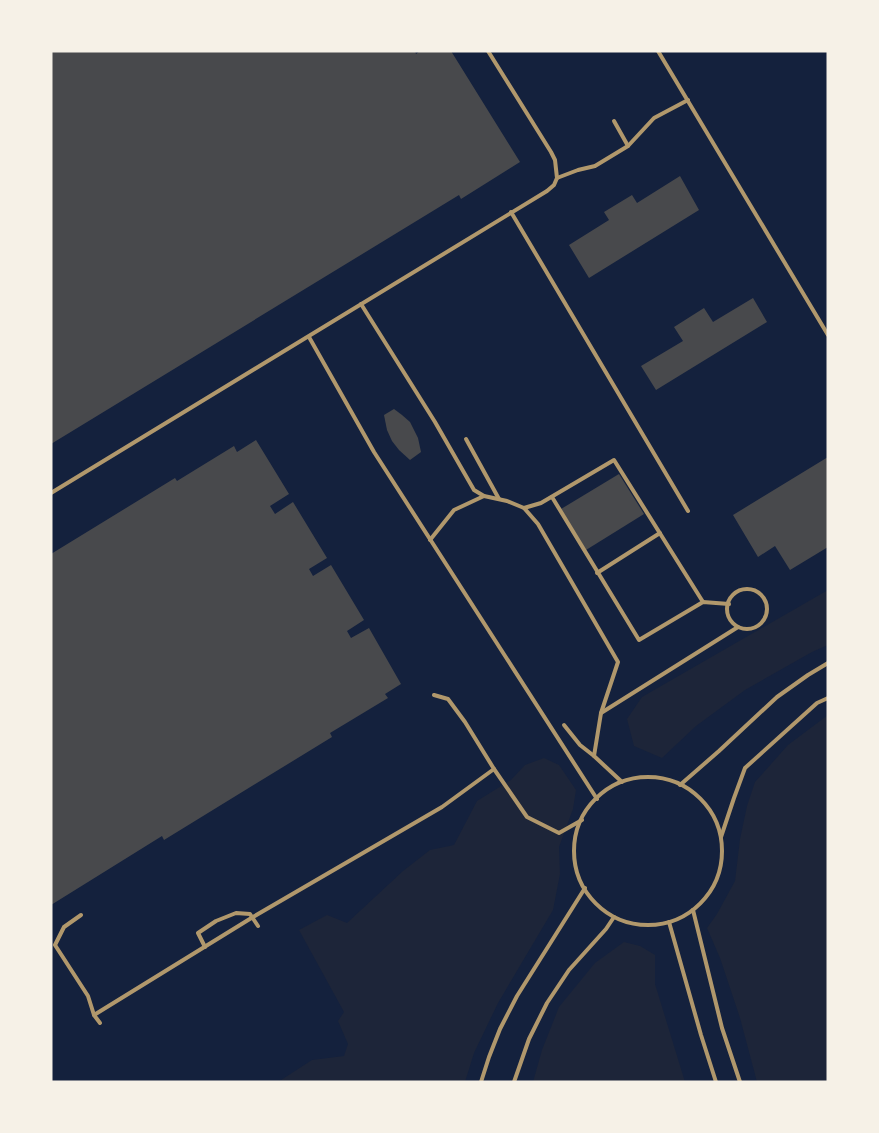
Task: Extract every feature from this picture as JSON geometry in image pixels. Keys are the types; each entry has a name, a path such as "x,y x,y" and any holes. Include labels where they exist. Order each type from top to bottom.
{"lane":[{"path":"51,493 309,337 554,185 557,178 551,152 488,51"},
{"path":"658,51 828,335"},
{"path":"557,178 595,166 628,146 654,118 688,100"},
{"path":"614,121 628,146"},
{"path":"511,212 688,511"},
{"path":"361,304 435,422 474,490 484,496 524,508 538,524 618,662 601,713 594,756"},
{"path":"309,337 374,452 596,799"},
{"path":"466,439 499,499"},
{"path":"524,508 541,504 614,460 703,602"},
{"path":"430,540 454,510 484,496"},
{"path":"552,497 639,640 703,602 728,604"},
{"path":"597,573 660,533"},
{"path":"740,591 757,592 766,602 766,616 758,626 744,629 738,627 731,620 728,614 728,604 734,595 740,591"},
{"path":"601,713 738,627"},
{"path":"680,784 777,697 828,663"},
{"path":"434,696 448,699 527,817 559,833 582,820"},
{"path":"721,837 746,768 816,703 828,698"},
{"path":"564,725 580,745 622,782"},
{"path":"94,1015 204,946 442,807 494,769"},
{"path":"641,778 661,778 680,784 699,797 713,816 721,837 722,854 720,870 714,885 705,899 682,918 650,926 632,924 614,917 597,905 585,888 577,869 575,848 577,834 582,820 596,799 608,789 622,782 641,778"},
{"path":"481,1082 500,1029 517,996 585,888"},
{"path":"693,910 722,1028 740,1082"},
{"path":"204,946 197,933 216,921 236,913 250,914 258,926"},
{"path":"81,915 64,927 55,945 88,996 94,1015 100,1023"},
{"path":"514,1082 529,1039 547,1003 569,970 606,929 614,917"},
{"path":"670,922 716,1082"}],"shaded area":[{"path":"828,590 828,645 745,690 696,726 662,758 634,746 627,719 642,697"},
{"path":"828,715 828,1082 757,1082 740,1018 720,958 707,928 735,881 740,839 747,806 755,782 788,745"},
{"path":"544,758 559,765 576,790 573,809 559,847 560,874 553,910 498,1003 474,1053 465,1082 278,1082 312,1060 344,1056 348,1044 338,1021 344,1012 299,930 327,915 347,923 403,871 430,850 454,845 477,801 511,780 525,765"},
{"path":"624,942 640,946 655,955 655,984 685,1082 533,1082 542,1050 559,1007 595,963"}],"building":[{"path":"51,51 415,51 416,54 420,51 451,51 520,162 461,199 459,195 51,444"},
{"path":"680,176 699,210 589,278 569,245 609,220 604,212 632,195 637,203"},
{"path":"753,298 767,322 656,390 641,366 683,341 674,327 704,308 713,322"},
{"path":"394,409 410,422 418,438 421,452 410,460 392,441 387,430 384,415"},
{"path":"256,440 289,494 270,506 275,514 293,502 327,558 309,569 313,576 331,565 364,620 347,631 351,638 369,628 401,684 385,694 388,698 330,733 332,737 164,840 162,836 51,905 51,554 175,478 177,481 234,446 237,452"},
{"path":"828,457 828,547 790,570 775,546 758,557 733,515"},
{"path":"619,474 644,514 586,550 561,509"}]}
